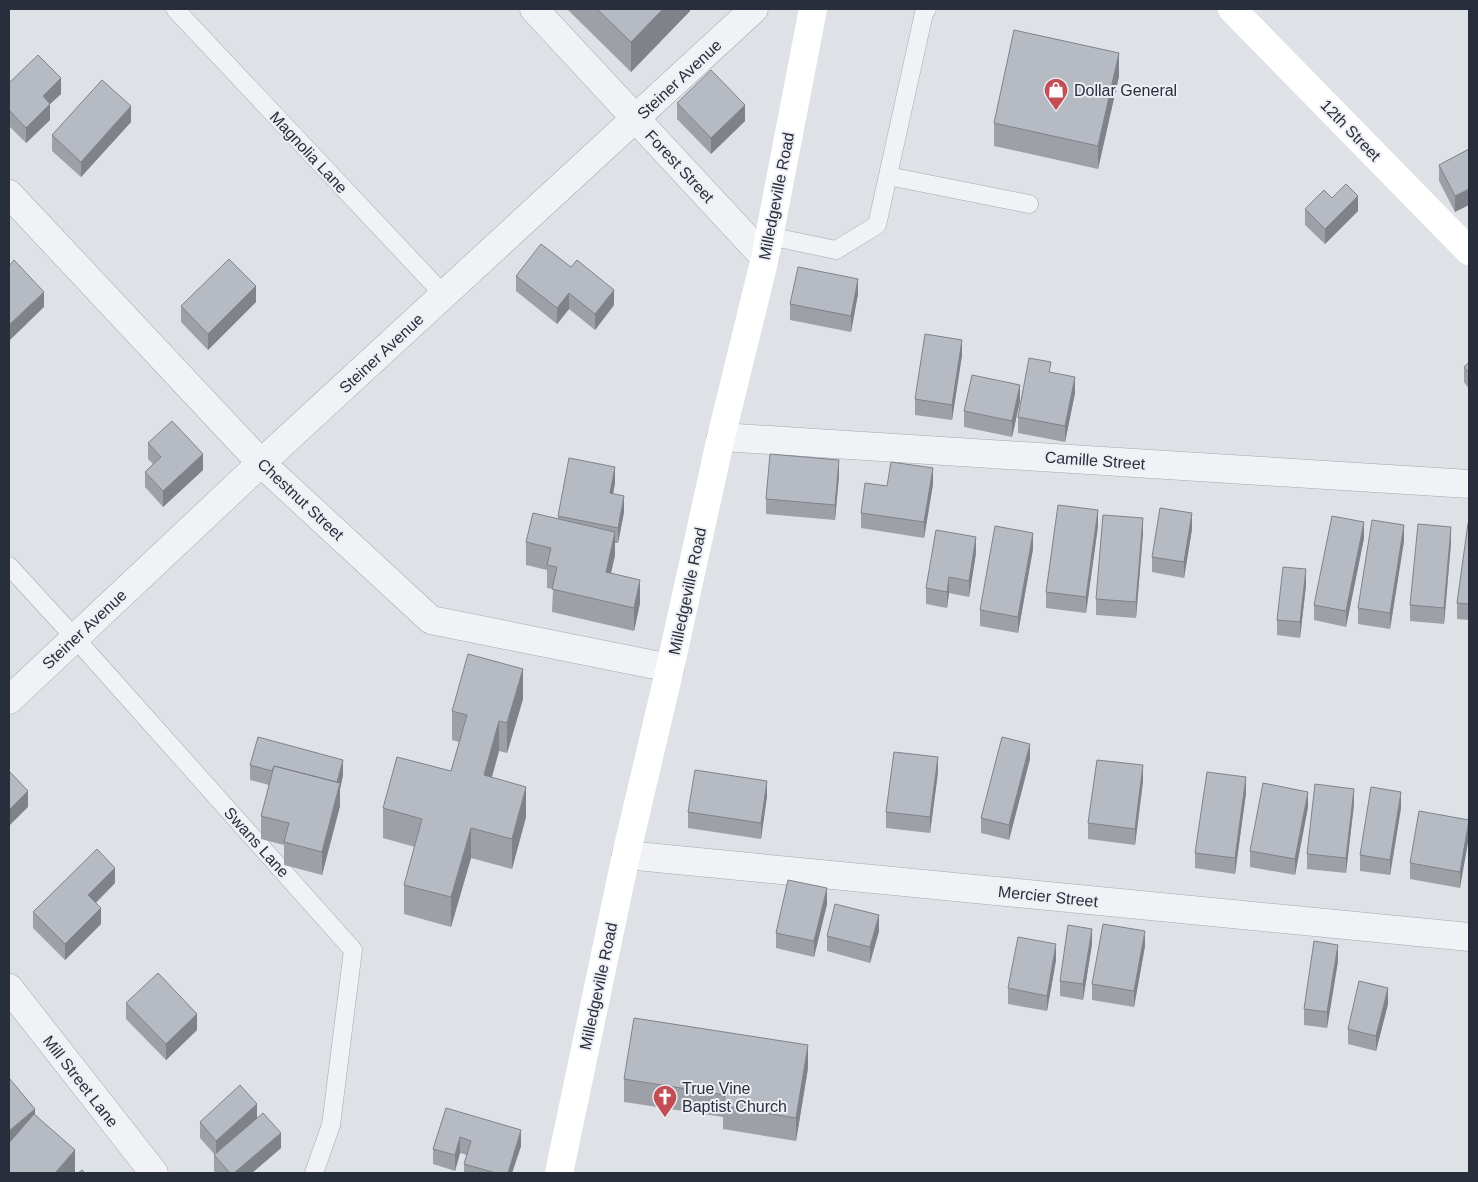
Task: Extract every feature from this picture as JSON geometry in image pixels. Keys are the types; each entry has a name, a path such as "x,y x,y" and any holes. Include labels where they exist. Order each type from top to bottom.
{"main road":[{"name":"Milledgeville Road","path":"559,1173 626,855 721,437 767,247 813,9"},
{"name":"12th Street","path":"1232,9 1469,251"}],"street":[{"name":"Forest Street","path":"534,9 636,118 767,247"},
{"name":"Steiner Avenue","path":"9,700 262,463 754,9"},
{"name":"Chestnut Street","path":"9,194 262,463 431,620 670,668"},
{"name":"Camille Street","path":"721,437 1469,484"},
{"name":"Mercier Street","path":"626,855 1469,937"},
{"name":"Mill Street Lane","path":"9,988 154,1173"}],"lane":[{"name":"Magnolia Lane","path":"175,9 444,295"},
{"path":"767,247 836,250 877,226 924,13 927,9"},
{"path":"888,176 1029,204"},
{"name":"Swans Lane","path":"9,566 76,638 354,950 331,1125 314,1173"}],"building":[{"path":"597,9 663,9 631,42"},
{"name":"Dollar General","path":"1014,30 1119,53 1098,146 994,123"},
{"path":"38,55 61,78 43,96 50,104 26,128 9,110 9,83"},
{"path":"711,70 745,105 711,138 677,103"},
{"path":"102,80 131,106 81,162 52,135"},
{"path":"1469,149 1469,189 1455,196 1439,165"},
{"path":"1346,184 1358,196 1325,229 1305,209 1324,190 1332,198"},
{"path":"541,244 571,267 577,260 614,290 595,314 569,293 557,308 516,276"},
{"path":"229,259 256,286 208,334 181,306"},
{"path":"14,260 44,292 9,325 9,266"},
{"path":"798,267 858,279 851,316 790,304"},
{"path":"925,334 962,340 952,405 915,399"},
{"path":"1029,358 1051,362 1049,372 1075,377 1065,426 1018,417"},
{"path":"1469,362 1469,373 1464,367"},
{"path":"972,375 1020,385 1012,421 964,411"},
{"path":"172,421 203,454 163,491 145,472 161,457 148,443"},
{"path":"770,454 839,460 835,505 766,499"},
{"path":"569,458 615,467 610,493 624,496 618,528 558,516"},
{"path":"891,462 933,468 924,522 861,513 865,483 887,486"},
{"path":"1058,505 1098,510 1086,597 1046,592"},
{"path":"1160,508 1192,513 1184,562 1152,557"},
{"path":"533,513 615,532 606,572 640,580 634,608 552,589 557,567 547,565 551,548 526,542"},
{"path":"1103,515 1143,518 1136,602 1096,599"},
{"path":"1332,516 1364,522 1346,611 1314,605"},
{"path":"1372,520 1404,525 1390,613 1358,608"},
{"path":"1469,523 1469,604 1457,603"},
{"path":"1418,524 1451,527 1444,608 1410,605"},
{"path":"995,526 1033,533 1018,617 980,610"},
{"path":"936,530 976,537 969,581 949,577 947,592 926,588"},
{"path":"1283,567 1306,569 1300,622 1277,620"},
{"path":"468,654 523,669 507,723 499,721 484,775 526,787 512,839 471,828 451,897 404,885 422,819 383,808 397,757 451,771 467,715 452,711"},
{"path":"258,737 343,760 337,782 274,766 272,771 250,765"},
{"path":"1002,737 1030,744 1009,825 981,818"},
{"path":"894,752 938,757 930,817 886,812"},
{"path":"1097,760 1143,765 1135,829 1088,823"},
{"path":"274,766 340,783 322,852 284,842 289,823 261,816"},
{"path":"695,770 767,781 761,823 688,812"},
{"path":"9,771 28,791 9,810"},
{"path":"1207,772 1246,777 1235,858 1195,853"},
{"path":"1263,783 1308,792 1295,859 1250,851"},
{"path":"1315,784 1354,789 1346,858 1307,854"},
{"path":"1371,787 1401,792 1390,860 1360,855"},
{"path":"1419,811 1469,820 1460,872 1410,863"},
{"path":"97,849 115,868 88,895 101,908 65,944 33,912"},
{"path":"788,880 827,888 814,941 776,933"},
{"path":"835,904 879,915 870,947 827,936"},
{"path":"1103,924 1145,931 1134,991 1092,984"},
{"path":"1068,925 1092,929 1083,984 1060,981"},
{"path":"1018,937 1056,944 1047,996 1008,988"},
{"path":"1314,941 1338,945 1327,1012 1304,1009"},
{"path":"158,973 197,1014 166,1044 126,1003"},
{"path":"1359,981 1388,988 1376,1036 1348,1029"},
{"path":"634,1018 808,1045 796,1118 723,1106 725,1095 624,1079"},
{"path":"9,1078 35,1109 9,1131"},
{"path":"240,1085 257,1104 216,1141 200,1122"},
{"path":"446,1108 521,1130 508,1173 496,1173 464,1164 471,1141 460,1137 455,1155 433,1149"},
{"path":"263,1113 281,1133 234,1173 230,1173 214,1155"},
{"path":"34,1114 75,1150 55,1173 9,1173 9,1143"}],"place":[{"name":"Dollar General","path":"1056,111"},
{"name":"True Vine Baptist Church","path":"665,1118"}]}
